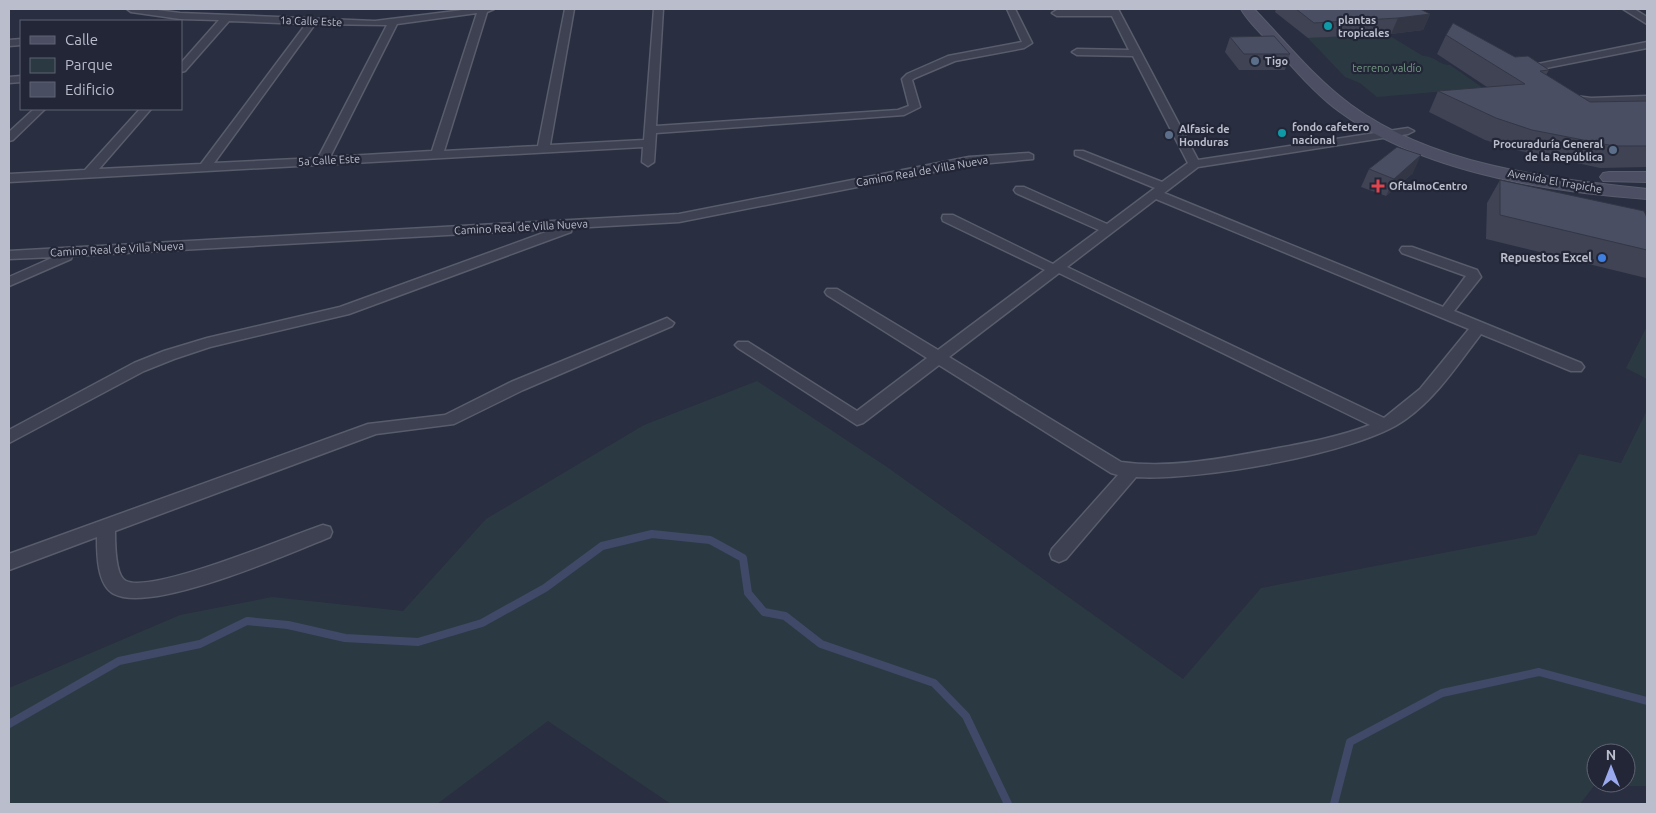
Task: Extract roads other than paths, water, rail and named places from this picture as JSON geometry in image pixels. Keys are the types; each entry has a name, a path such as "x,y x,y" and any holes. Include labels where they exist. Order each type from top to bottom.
{"main road":[{"name":"Avenida El Trapiche","path":"1247,9 1331,97 1367,123 1389,134 1431,152 1483,168 1598,190 1647,194"},
{"path":"1266,9 1298,41"},
{"name":"Avenida El Trapiche","path":"1338,81 1357,101 1379,117 1408,131 1493,160 1549,171 1604,177 1647,177"}],"street":[{"name":"1a Calle Este","path":"131,9 143,12 226,18 375,24 486,9"},
{"path":"437,154 486,9"},
{"path":"544,148 569,9"},
{"path":"648,162 658,9"},
{"path":"651,130 900,113 912,110 915,107 907,79 910,76 952,58 1027,43 1010,9"},
{"path":"1628,9 1647,21"},
{"path":"1057,13 1114,11 1194,164"},
{"path":"134,20 143,12"},
{"path":"182,68 226,18"},
{"path":"205,167 313,22"},
{"path":"323,160 393,22"},
{"path":"1540,84 1530,73 1533,68 1647,45"},
{"path":"1077,52 1136,53"},
{"path":"1557,95 1584,101 1647,99"},
{"path":"9,138 14,128 39,110"},
{"path":"90,173 145,110"},
{"path":"744,345 857,419 1194,164 1408,131"},
{"name":"5a Calle Este","path":"9,178 650,143"},
{"path":"1079,153 1160,190 1576,367"},
{"name":"Camino Real de Villa Nueva","path":"9,256 697,215 964,162 1029,157"},
{"path":"1020,190 1108,229"},
{"path":"948,218 1385,425"},
{"path":"9,437 161,358 208,343 344,311 582,223"},
{"path":"1407,250 1472,273 1474,277 1446,312"},
{"path":"9,282 74,252"},
{"path":"832,292 1117,468 1131,472 1192,468 1330,445 1372,432 1385,425 1425,396 1479,326"},
{"path":"9,562 374,428 448,420 517,386 667,323"},
{"path":"1059,554 1131,472"},
{"path":"106,526 106,550 112,580 120,589 135,592 159,589 194,579 323,532"}],"waterway":[{"path":"9,724 119,661 200,644 247,621 288,625 345,638 418,642 482,623 545,588 602,546 652,534 710,540 743,558 748,593 764,612 785,616 821,644 934,683 966,716 1008,804"},
{"path":"1334,804 1350,742 1442,693 1539,672 1647,701"}],"place":[{"name":"plantas tropicales","path":"1328,26"},
{"name":"Tigo","path":"1255,61"},
{"name":"fondo cafetero nacional","path":"1282,133"},
{"name":"Alfasic de Honduras","path":"1169,135"},
{"name":"Procuraduría General de la República","path":"1613,150"},
{"name":"OftalmoCentro","path":"1378,186"},
{"name":"Repuestos Excel","path":"1602,258"}],"park label":[{"name":"terreno valdío","path":"1387,68"}]}
